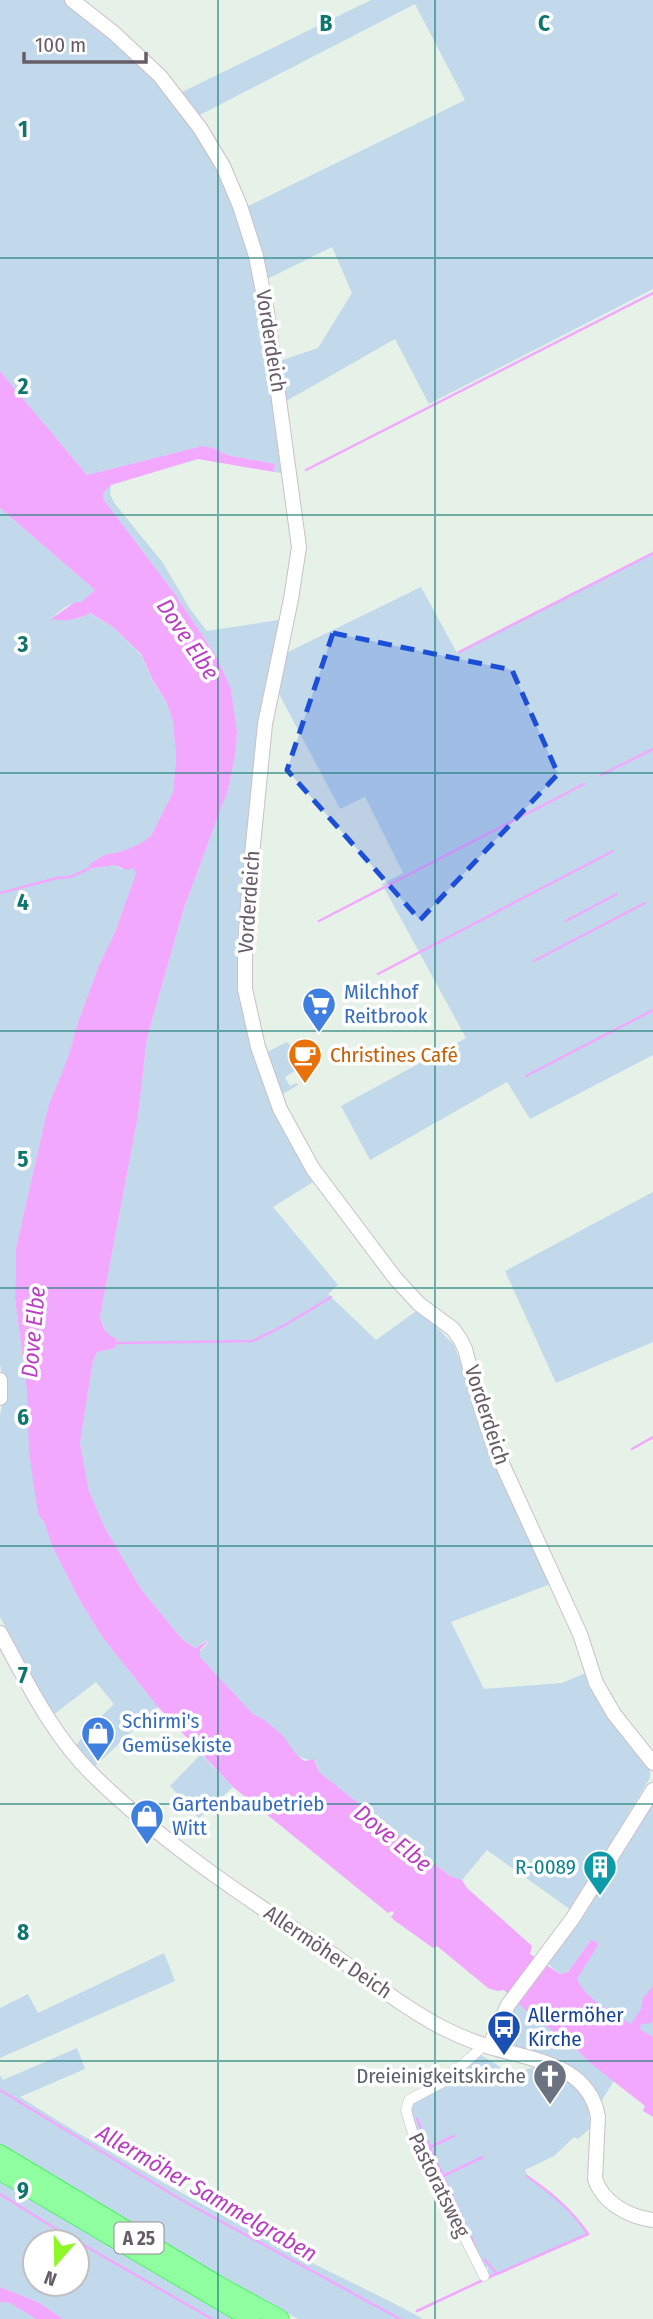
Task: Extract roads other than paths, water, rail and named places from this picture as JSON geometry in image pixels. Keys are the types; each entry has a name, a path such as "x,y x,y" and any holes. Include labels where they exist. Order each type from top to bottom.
{"highway":[{"name":"A 25","path":"0,2154 279,2319"},
{"name":"A 25","path":"0,2171 251,2319"}],"street":[{"name":"Vorderdeich","path":"72,0 141,57 173,91 200,128 223,166 240,206 256,256 267,312 299,547 265,724 244,947 245,989 258,1047 280,1109 313,1169 395,1278 419,1304 453,1329 460,1339 494,1444 580,1634 596,1683 614,1714 653,1763"},
{"path":"0,1380 0,1398"},
{"name":"Allermöher Deich","path":"0,1633 51,1724 91,1774 141,1817 254,1902 439,2026 485,2046 557,2066 578,2079 589,2092 598,2117 595,2172 598,2188 608,2200 625,2211 653,2220"},
{"path":"485,2046 508,2005 550,1950 653,1790"},
{"name":"Pastoratsweg","path":"484,2276 412,2132 406,2110 409,2100 443,2082 485,2046"}],"water":[{"name":"Dove Elbe","path":"0,371 87,475 202,446 214,448 227,455 275,464 274,472 198,459 111,485 103,493 104,500 175,594 218,659 231,689 237,731 228,790 184,908 147,1038 138,1116 100,1317 106,1331 117,1339 115,1348 97,1352 93,1361 80,1443 89,1491 105,1528 141,1589 182,1639 195,1648 209,1640 200,1650 200,1657 253,1714 282,1735 298,1756 305,1761 314,1759 319,1772 450,1876 462,1880 467,1888 532,1946 530,1954 560,1974 568,1972 591,1940 596,1941 598,1945 577,1979 593,1999 608,2010 631,2024 641,2009 643,1998 653,1986 653,2020 651,2023 641,2024 640,2029 653,2037 653,2117 643,2111 645,2106 504,1990 488,1988 437,1946 433,1948 394,1920 391,1917 394,1913 392,1911 388,1913 233,1787 158,1707 103,1638 80,1601 38,1514 29,1452 27,1391 15,1298 16,1248 48,1107 99,965 115,932 136,873 134,868 126,870 115,865 88,869 91,863 104,855 123,851 151,836 173,792 176,757 173,722 166,701 141,654 113,627 90,613 71,620 51,619 75,602 81,602 95,590 0,508"},
{"path":"0,2287 21,2295 21,2298 38,2302 63,2319 36,2319 10,2303 0,2302"}],"waterway":[{"path":"306,470 653,293"},
{"path":"459,652 653,553"},
{"path":"601,775 653,749"},
{"path":"319,921 584,784"},
{"path":"378,974 613,851"},
{"path":"0,893 70,877 88,869"},
{"path":"566,921 617,894"},
{"path":"534,961 645,903"},
{"path":"526,1076 653,1010"},
{"path":"115,1343 253,1341 331,1297"},
{"path":"632,1449 653,1437"},
{"name":"Allermöher Sammelgraben","path":"0,2090 180,2199 400,2319"},
{"path":"417,2119 475,2246"},
{"path":"430,2147 454,2136"},
{"path":"443,2176 483,2157"},
{"path":"485,2260 497,2274 588,2234 560,2202 527,2176"},
{"path":"0,2194 212,2319"},
{"path":"417,2311 496,2274"}],"place":[{"name":"Milchhof Reitbrook","path":"319,1034"},
{"name":"Christines Café","path":"305,1085"},
{"name":"Schirmi's Gemüsekiste","path":"98,1763"},
{"name":"Gartenbaubetrieb Witt","path":"147,1846"},
{"name":"R-0089","path":"600,1897"},
{"name":"Allermöher Kirche","path":"504,2057"},
{"name":"Dreieinigkeitskirche","path":"550,2106"}]}
